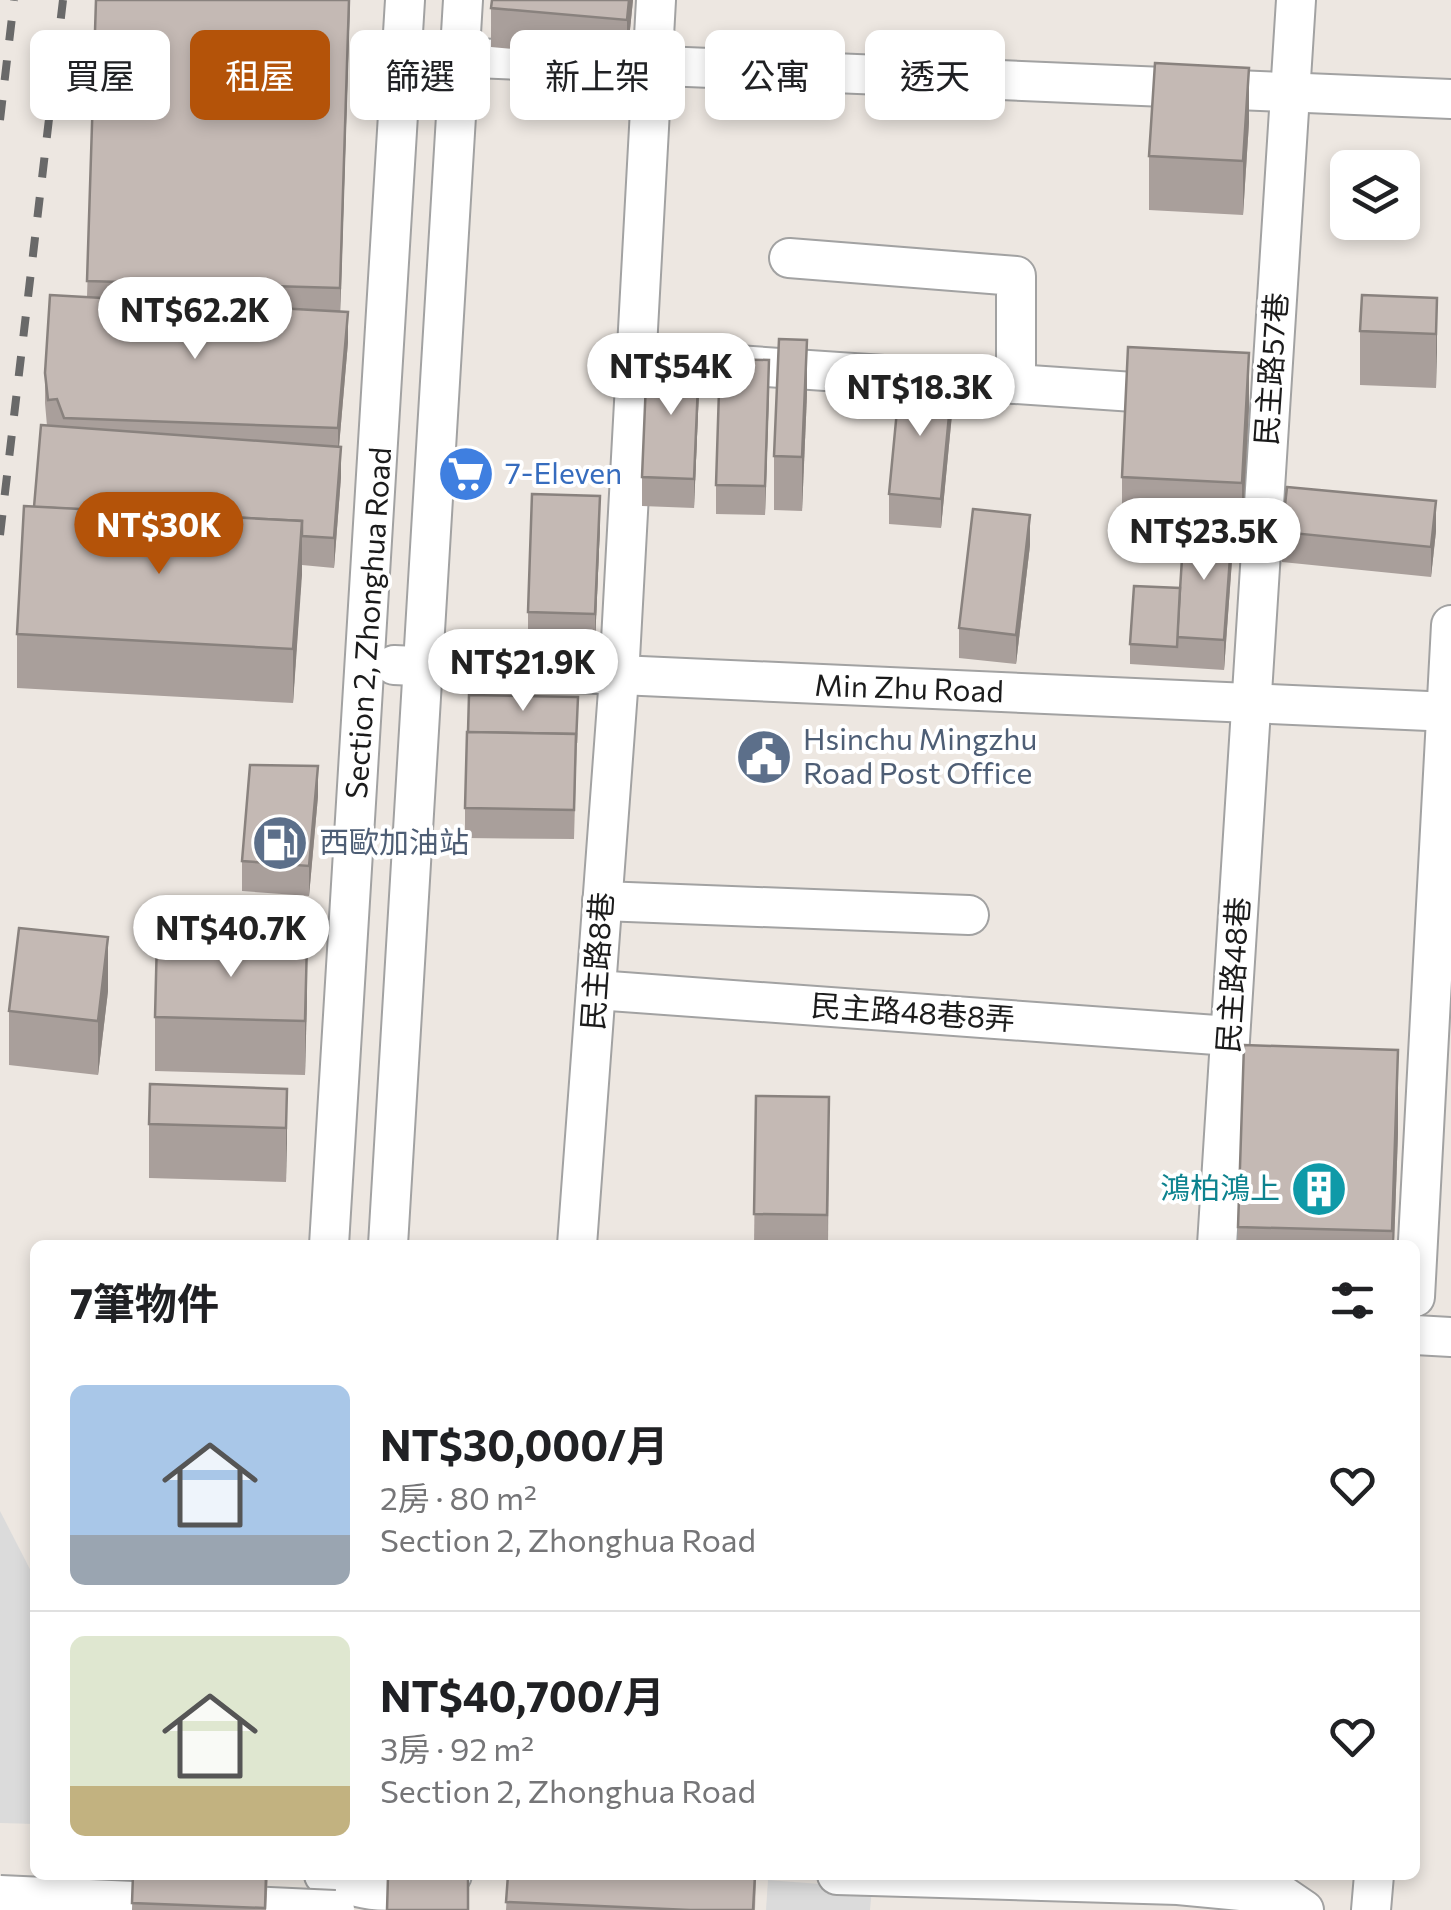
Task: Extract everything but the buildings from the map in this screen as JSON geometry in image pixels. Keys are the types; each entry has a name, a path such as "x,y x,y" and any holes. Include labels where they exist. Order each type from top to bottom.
{"street":[{"name":"Section 2, Zhonghua Road","path":"404,30 406,0"},
{"name":"Section 2, Zhonghua Road","path":"461,30 463,0"},
{"name":"民主路8巷","path":"654,30 656,0"},
{"name":"民主路57巷","path":"1250,704 1296,0"},
{"path":"685,66 1451,100"},
{"name":"Section 2, Zhonghua Road","path":"329,1240 398,120"},
{"name":"Section 2, Zhonghua Road","path":"388,1240 456,120"},
{"name":"民主路8巷","path":"577,1240 618,677 649,120"},
{"path":"788,258 1016,276 1016,384"},
{"path":"636,359 1270,401"},
{"path":"1418,1240 1451,625"},
{"name":"Min Zhu Road","path":"367,662 420,669 1448,712"},
{"name":"民主路48巷","path":"1217,1240 1250,704"},
{"path":"602,901 969,916"},
{"name":"民主路48巷8弄","path":"596,990 1230,1036"},
{"path":"1420,1335 1451,1336"},
{"path":"102,1910 107,1880"},
{"path":"299,1910 302,1880"},
{"path":"0,1895 408,1893 440,1880"},
{"path":"1178,1880 1282,1895 1304,1910"},
{"path":"1371,1910 1374,1880"}],"shaded area":[{"path":"0,1511 30,1569 30,1824 0,1823"},
{"path":"768,1880 872,1888 870,1910 766,1910"}],"railway":[{"path":"0,120 14,0"},
{"path":"0,535 63,0"}],"place":[{"name":"7-Eleven","path":"466,474"},
{"name":"Hsinchu Mingzhu Road Post Office","path":"764,757"},
{"name":"西歐加油站","path":"280,843"},
{"name":"鴻柏鴻上","path":"1319,1189"}]}
